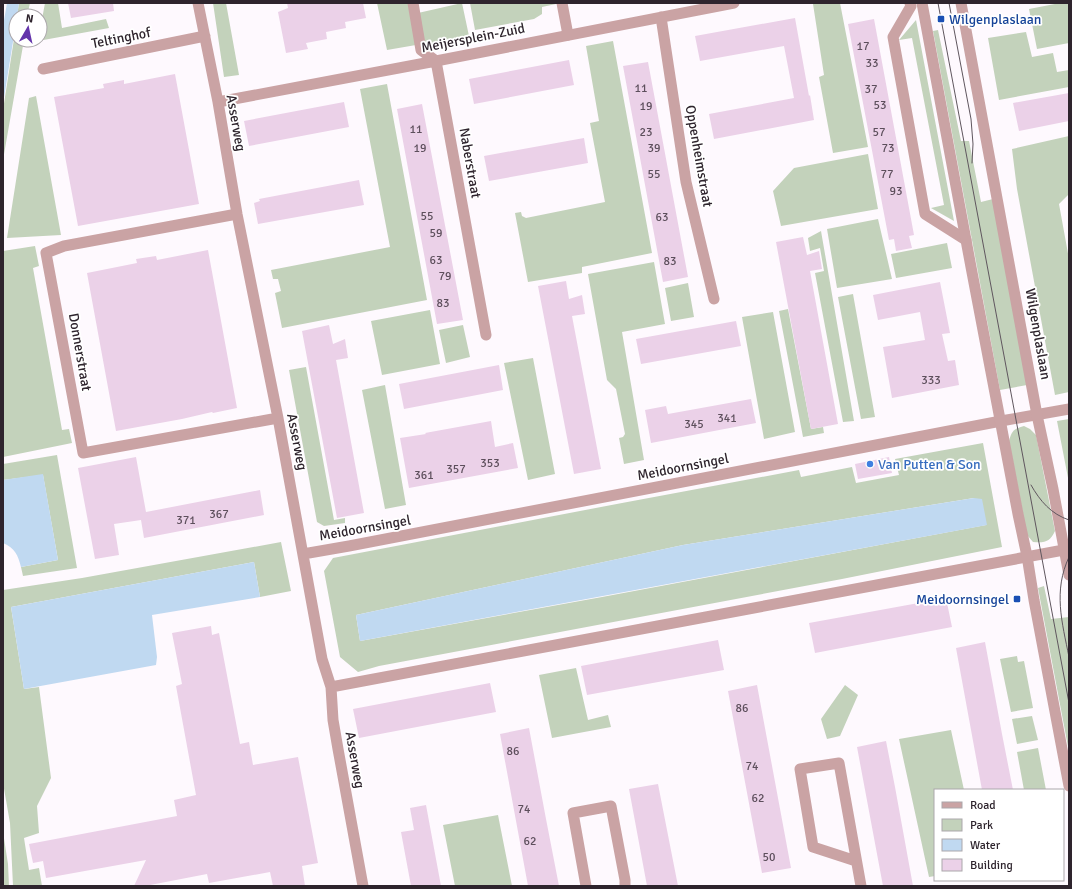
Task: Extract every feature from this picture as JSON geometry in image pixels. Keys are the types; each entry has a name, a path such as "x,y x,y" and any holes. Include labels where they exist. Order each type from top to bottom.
{"street":[{"name":"Asserweg","path":"198,3 218,102 237,214 278,418 322,659 331,687 333,720 363,886"},
{"path":"413,3 421,50 436,61"},
{"path":"562,3 568,35"},
{"name":"Meijersplein-Zuid","path":"218,102 661,17 704,6 734,3"},
{"path":"910,3 911,6 894,37 926,214 966,240"},
{"path":"922,3 1069,786"},
{"name":"Wilgenplaslaan","path":"961,3 1037,415 1066,549 1069,575"},
{"name":"Oppenheimstraat","path":"661,17 686,182 714,299"},
{"name":"Teltinghof","path":"43,68 205,36"},
{"name":"Naberstraat","path":"436,61 486,335"},
{"name":"Donnerstraat","path":"237,214 64,246 46,253 83,453 278,418"},
{"name":"Meidoornsingel","path":"303,554 357,545 1001,420 1069,409"},
{"path":"331,687 1066,549"},
{"path":"856,861 813,847 800,769 839,763 861,886"},
{"path":"586,886 573,813 611,806 625,886"}],"green space":[{"path":"19,3 30,3 29,8 18,8"},
{"path":"45,3 58,3 62,28 106,19 109,28 48,39 48,8 44,8"},
{"path":"213,3 226,3 239,75 224,77"},
{"path":"377,3 408,3 416,45 387,50"},
{"path":"462,3 469,36 424,45 418,13"},
{"path":"470,3 556,4 542,7 542,14 534,19 475,30"},
{"path":"840,3 868,147 833,153 819,77 824,75 813,4"},
{"path":"1060,3 1069,3 1069,43 1037,49 1029,9"},
{"path":"916,20 954,221 931,208 944,205 912,38 899,40"},
{"path":"938,30 961,141 969,141 981,202 993,199 1027,385 1000,390 933,31"},
{"path":"1026,32 1032,57 1053,53 1057,72 1069,70 1069,87 999,100 988,38"},
{"path":"613,41 652,253 582,267 582,273 528,282 515,213 521,212 522,216 526,218 605,202 590,123 599,121 586,46"},
{"path":"13,48 23,48 3,160 3,110"},
{"path":"387,84 427,300 282,328 275,293 281,291 278,279 273,279 271,270 390,247 360,89"},
{"path":"36,96 61,235 7,238 29,98"},
{"path":"1069,136 1069,194 1059,204 1069,259 1069,392 1055,395 1017,189 1012,149"},
{"path":"868,154 878,209 781,226 773,191 794,168"},
{"path":"878,219 892,279 837,288 827,229"},
{"path":"821,231 854,421 843,422 815,273 824,271 820,248 810,251 808,238"},
{"path":"947,243 952,268 896,278 891,254"},
{"path":"35,246 39,266 33,268 62,430 69,429 72,443 3,457 3,251"},
{"path":"654,262 665,324 622,332 644,460 624,464 619,438 623,437 625,434 616,389 607,380 588,274"},
{"path":"688,283 694,317 671,321 665,288"},
{"path":"853,294 875,417 861,419 838,297"},
{"path":"788,309 811,429 823,427 824,433 803,437 779,311"},
{"path":"430,310 440,364 382,375 371,321"},
{"path":"773,312 795,432 764,439 742,317"},
{"path":"463,325 470,357 446,363 439,330"},
{"path":"533,358 555,474 528,480 504,363"},
{"path":"306,367 334,520 345,518 345,523 324,526 317,522 289,370"},
{"path":"385,385 406,505 385,509 362,390"},
{"path":"1069,419 1069,483 1057,421"},
{"path":"1024,426 1036,435 1055,531 1049,540 1044,542 1033,542 1027,535 1009,441 1014,430"},
{"path":"983,443 1002,547 842,579 379,666 358,672 340,657 324,571 333,558 799,470 801,477 852,467 856,483 899,475 895,459","holes":["974,498 986,525 602,597 360,641 356,615 683,545"]},
{"path":"57,455 77,568 23,576 21,567 58,560 43,475 3,480 3,464"},
{"path":"281,542 291,591 260,597 254,562 11,607 24,689 39,687 51,778 37,806 39,833 24,838 29,870 39,868 42,886 13,886 10,823 3,783 3,590 82,578"},
{"path":"1044,586 1051,619 1069,617 1069,752 1038,588"},
{"path":"1017,656 1018,662 1024,661 1033,708 1011,712 1000,659"},
{"path":"576,668 588,720 608,715 611,727 552,738 539,675"},
{"path":"845,685 858,695 840,736 827,739 821,719"},
{"path":"1032,716 1038,740 1017,744 1012,719"},
{"path":"951,730 964,789 934,789 934,876 929,877 899,739"},
{"path":"1038,748 1046,789 1024,789 1017,752"},
{"path":"498,815 512,886 455,886 443,825"},
{"path":"3,832 8,864 9,886 3,886"}],"water":[{"path":"7,3 19,3 18,8 8,8 8,48 12,48 3,104 3,26"},
{"path":"43,474 58,560 21,567 15,552 3,543 3,480"},
{"path":"974,498 982,499 987,525 360,641 356,615 683,545"},
{"path":"254,562 260,597 152,615 157,657 156,665 24,689 11,607"}],"building":[{"path":"68,3 113,3 114,11 71,18"},
{"path":"287,3 363,3 366,18 345,22 346,28 326,32 327,39 306,43 308,49 286,53 278,12 288,8"},
{"path":"795,18 814,120 714,139 709,114 794,98 784,46 700,61 695,36"},
{"path":"874,19 914,235 909,236 912,248 896,251 894,239 889,240 848,24"},
{"path":"569,60 574,85 474,104 469,79"},
{"path":"648,62 688,277 663,282 623,66"},
{"path":"175,74 199,204 78,226 54,97 104,88 103,84 124,80 124,84"},
{"path":"1069,93 1069,121 1019,131 1013,103"},
{"path":"344,102 349,127 249,146 244,121"},
{"path":"422,104 463,320 437,324 397,109"},
{"path":"584,138 588,163 489,181 484,156"},
{"path":"359,180 364,205 258,224 254,203 260,201 259,199"},
{"path":"803,237 807,255 819,251 822,269 810,271 838,424 811,429 776,242"},
{"path":"208,250 237,408 116,431 87,273 137,263 136,259 156,256 157,260"},
{"path":"566,281 569,299 582,295 585,314 572,316 601,469 574,474 538,286"},
{"path":"940,282 950,333 942,334 948,361 955,360 959,385 892,398 883,347 925,340 920,312 878,320 873,295"},
{"path":"736,321 741,346 641,364 636,339"},
{"path":"329,325 333,344 345,339 348,358 336,360 364,513 337,518 302,331"},
{"path":"499,365 503,390 404,409 399,384"},
{"path":"751,399 756,423 651,443 645,410 666,406 668,414"},
{"path":"491,421 495,447 513,443 518,468 409,488 400,438"},
{"path":"136,457 146,512 260,490 264,515 144,538 141,520 114,524 119,555 95,559 78,468"},
{"path":"889,457 892,473 858,479 855,464"},
{"path":"946,598 952,627 815,653 809,623"},
{"path":"211,626 212,635 219,633 240,744 249,742 253,765 298,757 318,863 302,866 305,886 273,886 270,872 209,883 207,874 145,886 134,886 146,860 46,878 43,861 33,863 29,844 177,816 174,800 196,795 176,686 182,684 172,633"},
{"path":"718,640 724,670 587,695 581,666"},
{"path":"985,642 1013,789 982,789 956,648"},
{"path":"490,683 496,712 359,738 353,709"},
{"path":"757,685 791,868 762,873 728,691"},
{"path":"529,728 559,886 528,886 500,734"},
{"path":"886,741 913,886 883,886 857,747"},
{"path":"658,784 678,886 647,886 629,789"},
{"path":"426,805 441,886 411,886 401,832 414,830 410,808"}],"tram line":[{"path":"938,3 1069,703"},
{"path":"949,3 971,119 973,144 972,163"},
{"path":"1031,485 1051,511 1069,520"},
{"path":"1069,557 1061,582 1060,594 1060,607 1069,657"}],"place":[{"name":"Wilgenplaslaan","path":"941,19"},
{"name":"Van Putten & Son","path":"870,464"},
{"name":"Meidoornsingel","path":"1017,599"}]}
